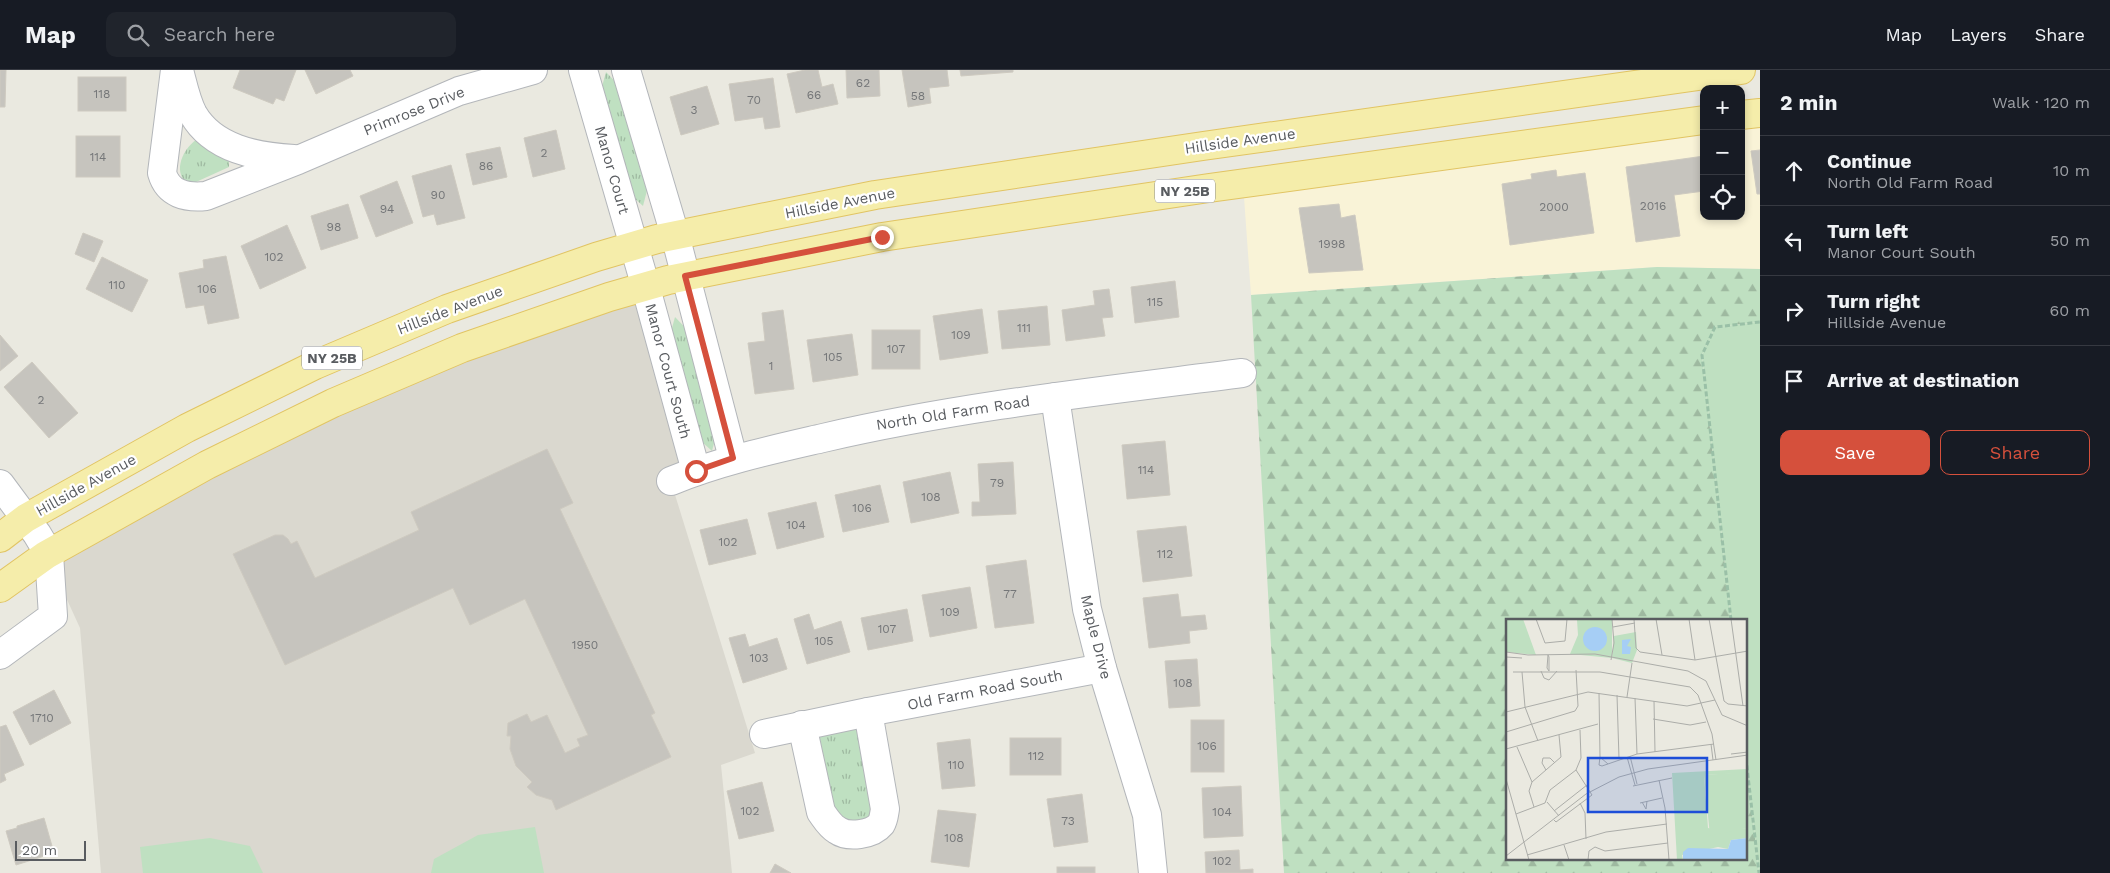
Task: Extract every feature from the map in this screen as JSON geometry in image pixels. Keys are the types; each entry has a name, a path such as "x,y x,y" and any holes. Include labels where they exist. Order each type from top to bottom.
{"main road":[{"name":"Hillside Avenue","path":"0,588 49,554 207,465 333,403 462,348 640,267 680,257 875,195 1203,146 1741,70"},
{"path":"1745,115 1760,113"},
{"name":"Hillside Avenue","path":"0,538 26,518 187,428 315,365 447,309 596,257 640,267 680,257 892,235 1209,188 1700,121"}],"street":[{"name":"Primrose Drive","path":"175,70 162,161 162,173 165,182 172,189 191,197 206,196 298,160 458,81 532,70"},
{"name":"Primrose Drive","path":"179,70 185,94 193,114 205,130 226,144 242,151 260,156 298,160"},
{"name":"Manor Court","path":"583,70 640,267"},
{"path":"626,70 680,257 733,458"},
{"name":"Manor Court South","path":"640,267 696,471"},
{"name":"North Old Farm Road","path":"670,481 733,458 880,425 1055,397 1242,373"},
{"name":"Maple Drive","path":"1055,397 1087,609 1102,668 1147,815 1153,873"},
{"path":"0,484 26,518 49,554 53,616 0,655"},
{"name":"Old Farm Road South","path":"802,726 1102,668"},
{"path":"764,734 802,726 821,812 839,832 857,834 874,829 881,824 885,808 868,712"}],"path":[{"path":"1731,619 1702,355 1715,327 1760,322"},
{"path":"1748,776 1759,873"}],"shaded area":[{"path":"1760,113 1760,269 1657,267 1251,295 1243,183 1700,121 1700,220 1745,220 1745,115"},
{"path":"645,288 693,475 672,485 755,753 721,765 732,873 101,873 80,628 47,556 331,409"}],"green space":[{"path":"606,72 627,94 650,179 643,206 621,186 598,101"},
{"path":"196,140 202,140 229,158 229,167 196,182 186,182 180,172 181,160 187,149"},
{"path":"1657,267 1760,269 1760,322 1715,327 1702,355 1731,619 1506,619 1506,860 1748,860 1748,776 1759,873 1284,873 1251,295"},
{"path":"675,317 696,339 719,424 712,451 690,431 667,346"},
{"path":"1760,322 1760,873 1748,776 1748,619 1731,619 1702,355 1715,327"},
{"path":"865,716 882,812 841,829 805,727"},
{"path":"535,827 544,873 431,873 434,859 478,835"},
{"path":"210,838 250,846 263,873 143,873 140,847"}],"building":[{"path":"0,70 6,70 5,107 0,107"},
{"path":"240,70 296,70 284,101 276,98 273,104 233,88"},
{"path":"305,70 350,70 353,76 316,94"},
{"path":"805,70 818,70 822,87 833,84 838,104 796,113 787,74"},
{"path":"846,70 879,70 880,96 847,98"},
{"path":"902,70 947,70 949,86 929,88 931,103 908,107"},
{"path":"960,70 1013,70 1013,72 961,76"},
{"path":"78,77 126,77 126,111 78,111"},
{"path":"773,78 780,127 765,129 763,117 735,121 729,84"},
{"path":"707,86 719,124 681,135 670,97"},
{"path":"556,130 565,169 533,177 524,138"},
{"path":"76,136 120,136 120,177 76,177"},
{"path":"500,147 507,177 473,185 466,154"},
{"path":"1760,150 1760,194 1757,194 1751,151"},
{"path":"1700,157 1700,192 1674,195 1680,236 1636,242 1626,167"},
{"path":"451,165 465,218 437,225 434,214 423,217 412,176"},
{"path":"1556,170 1557,177 1585,173 1594,233 1510,245 1502,184 1532,179 1531,174"},
{"path":"397,181 413,223 376,237 360,196"},
{"path":"348,204 358,238 321,250 311,216"},
{"path":"1339,204 1341,218 1355,215 1363,270 1309,273 1299,208"},
{"path":"287,225 306,268 260,289 241,246"},
{"path":"83,233 103,241 94,262 75,254"},
{"path":"226,256 239,318 208,324 204,305 186,308 179,273 204,268 203,260"},
{"path":"102,257 148,280 132,312 86,289"},
{"path":"1175,281 1179,317 1135,323 1131,287"},
{"path":"1109,289 1113,317 1102,318 1105,336 1066,341 1062,310 1095,305 1093,291"},
{"path":"1047,306 1050,345 1002,349 998,311"},
{"path":"982,309 988,353 940,360 933,316"},
{"path":"783,310 794,389 755,394 748,343 765,341 762,313"},
{"path":"872,330 920,330 920,369 872,369"},
{"path":"852,334 858,375 813,382 807,340"},
{"path":"0,335 18,356 0,371"},
{"path":"32,362 78,413 49,438 4,387"},
{"path":"1165,441 1170,495 1127,499 1122,445"},
{"path":"547,449 573,503 560,509 655,713 651,715 671,757 556,810 552,800 536,795 527,787 532,782 516,766 510,749 511,736 507,736 508,723 527,714 531,722 547,715 565,753 580,746 577,739 588,735 525,599 470,625 453,588 285,665 233,554 275,535 283,535 291,544 297,541 315,578 419,530 411,512"},
{"path":"1013,462 1016,514 972,516 972,502 980,502 978,464"},
{"path":"950,472 959,513 911,523 903,482"},
{"path":"880,485 889,522 843,532 835,495"},
{"path":"816,502 824,537 777,549 768,513"},
{"path":"747,519 756,554 709,565 700,530"},
{"path":"1186,526 1192,576 1143,582 1137,531"},
{"path":"1026,560 1034,623 995,628 986,566"},
{"path":"970,587 977,628 930,637 922,595"},
{"path":"1178,594 1181,617 1205,615 1207,629 1189,631 1190,643 1149,648 1143,598"},
{"path":"907,609 913,641 868,650 861,618"},
{"path":"809,614 814,630 841,621 850,652 807,664 794,619"},
{"path":"745,634 749,647 777,638 787,669 743,683 729,638"},
{"path":"1197,659 1200,706 1169,708 1165,661"},
{"path":"54,690 71,723 30,745 13,712"},
{"path":"1191,720 1224,720 1224,772 1191,772"},
{"path":"6,725 24,765 4,774 6,780 0,783 0,727"},
{"path":"1010,738 1061,738 1061,775 1010,775"},
{"path":"970,739 975,786 942,789 937,743"},
{"path":"762,782 774,831 739,839 727,791"},
{"path":"1241,786 1243,836 1204,838 1202,788"},
{"path":"1082,794 1088,842 1054,847 1047,799"},
{"path":"938,810 976,814 969,867 931,862"},
{"path":"44,818 54,853 16,865 6,831"},
{"path":"1239,850 1240,870 1253,869 1253,873 1206,873 1205,852"},
{"path":"775,864 791,873 770,873"},
{"path":"1057,867 1095,867 1095,873 1057,873"}],"route":[{"path":"696,471 733,458 685,276 882,237"}]}
